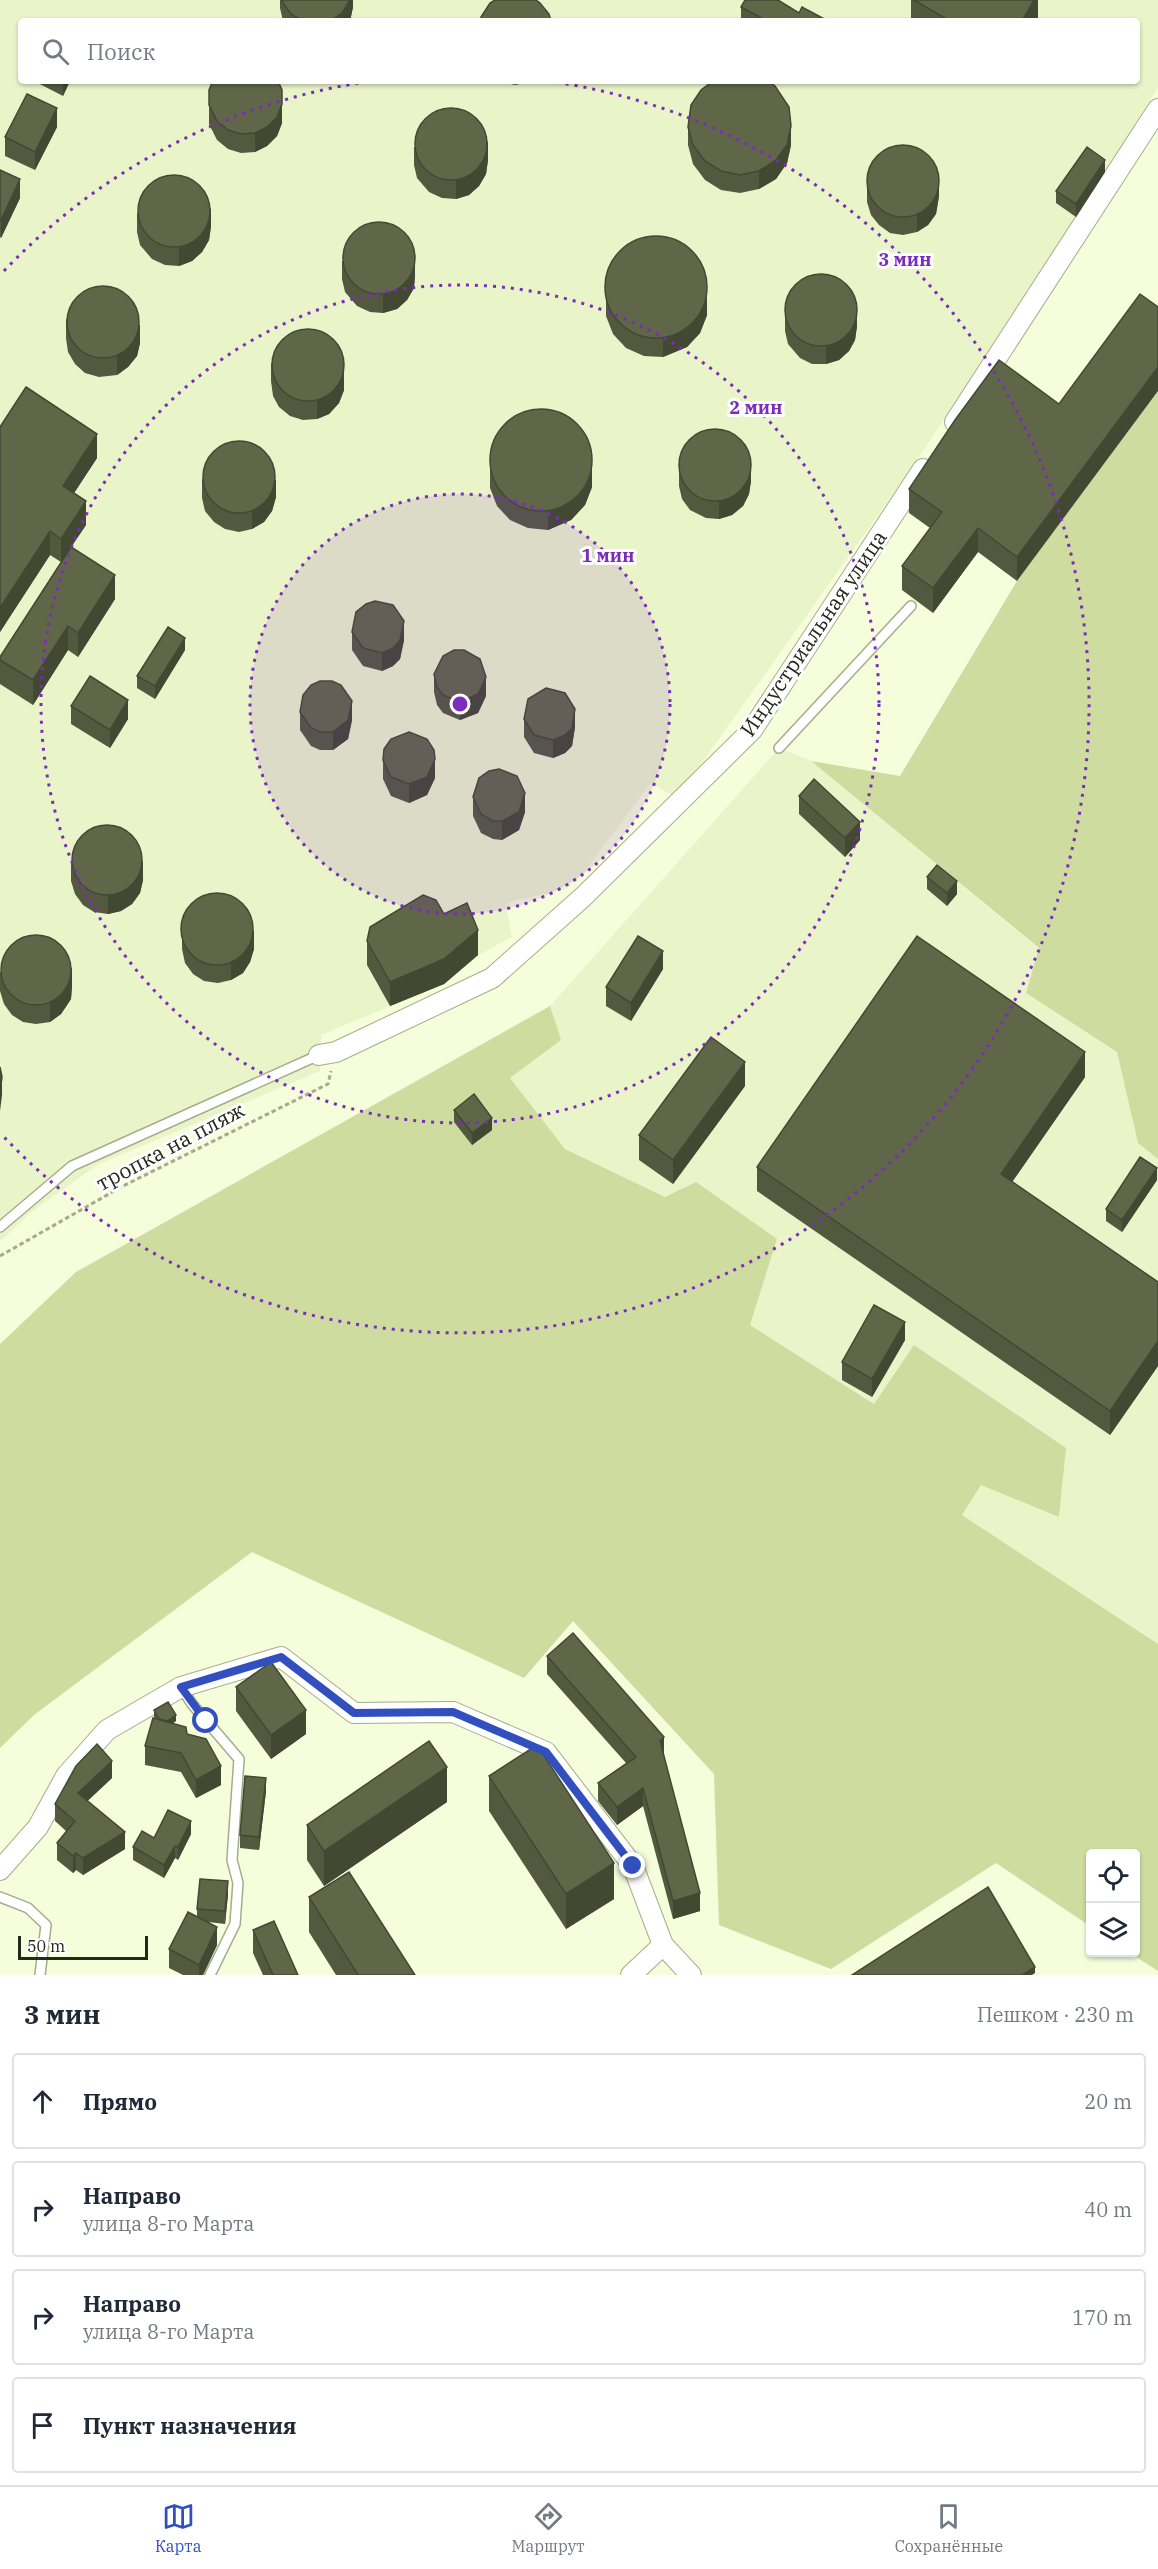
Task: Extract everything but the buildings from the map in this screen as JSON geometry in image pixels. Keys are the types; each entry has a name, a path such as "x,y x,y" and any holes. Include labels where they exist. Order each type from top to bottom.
{"street":[{"name":"Индустриальная улица","path":"327,1054 492,978 584,897 752,730 1158,109"},
{"path":"0,1870 38,1827 66,1776 107,1730 181,1687 281,1657 354,1713 453,1712 546,1752 633,1866 663,1945 691,1975"},
{"path":"631,1975 663,1945"}],"lane":[{"path":"779,748 912,606"},
{"path":"0,1227 72,1166 327,1054"},
{"path":"181,1687 239,1759 232,1860 238,1883 235,1924 210,1975"},
{"path":"0,1897 28,1908 46,1925 40,1975"}],"path":[{"name":"тропка на пляж","path":"0,1256 123,1186 328,1084 327,1054"}],"shaded area":[{"path":"0,0 1158,0 1158,87 1077,218 917,460 677,798 651,783 584,872 566,889 509,902 507,912 512,937 479,955 444,984 321,1035 320,1071 99,1164 30,1213 0,1242"},
{"path":"1158,391 1158,1159 1138,1143 1117,1052 1026,993 1039,948 811,761 900,776 1017,581"},
{"path":"779,748 811,761 1039,949 1026,993 1117,1052 1138,1142 1158,1159 1158,1644 962,1515 981,1485 915,1345 874,1405 749,1325 777,1239 665,1197 565,1149 510,1078 560,1040 550,1006"},
{"path":"550,1006 561,1040 510,1078 565,1149 665,1197 696,1182 777,1239 750,1325 874,1404 914,1345 1066,1448 1059,1517 981,1485 962,1515 1158,1644 1158,1971 1136,1957 1140,1957 1140,1849 1086,1849 1086,1923 996,1863 831,1969 719,1925 714,1774 573,1621 524,1678 252,1552 34,1715 0,1748 0,1344 76,1272"}],"route":[{"path":"206,1721 181,1687 281,1657 354,1713 453,1712 546,1752 633,1866"}]}
